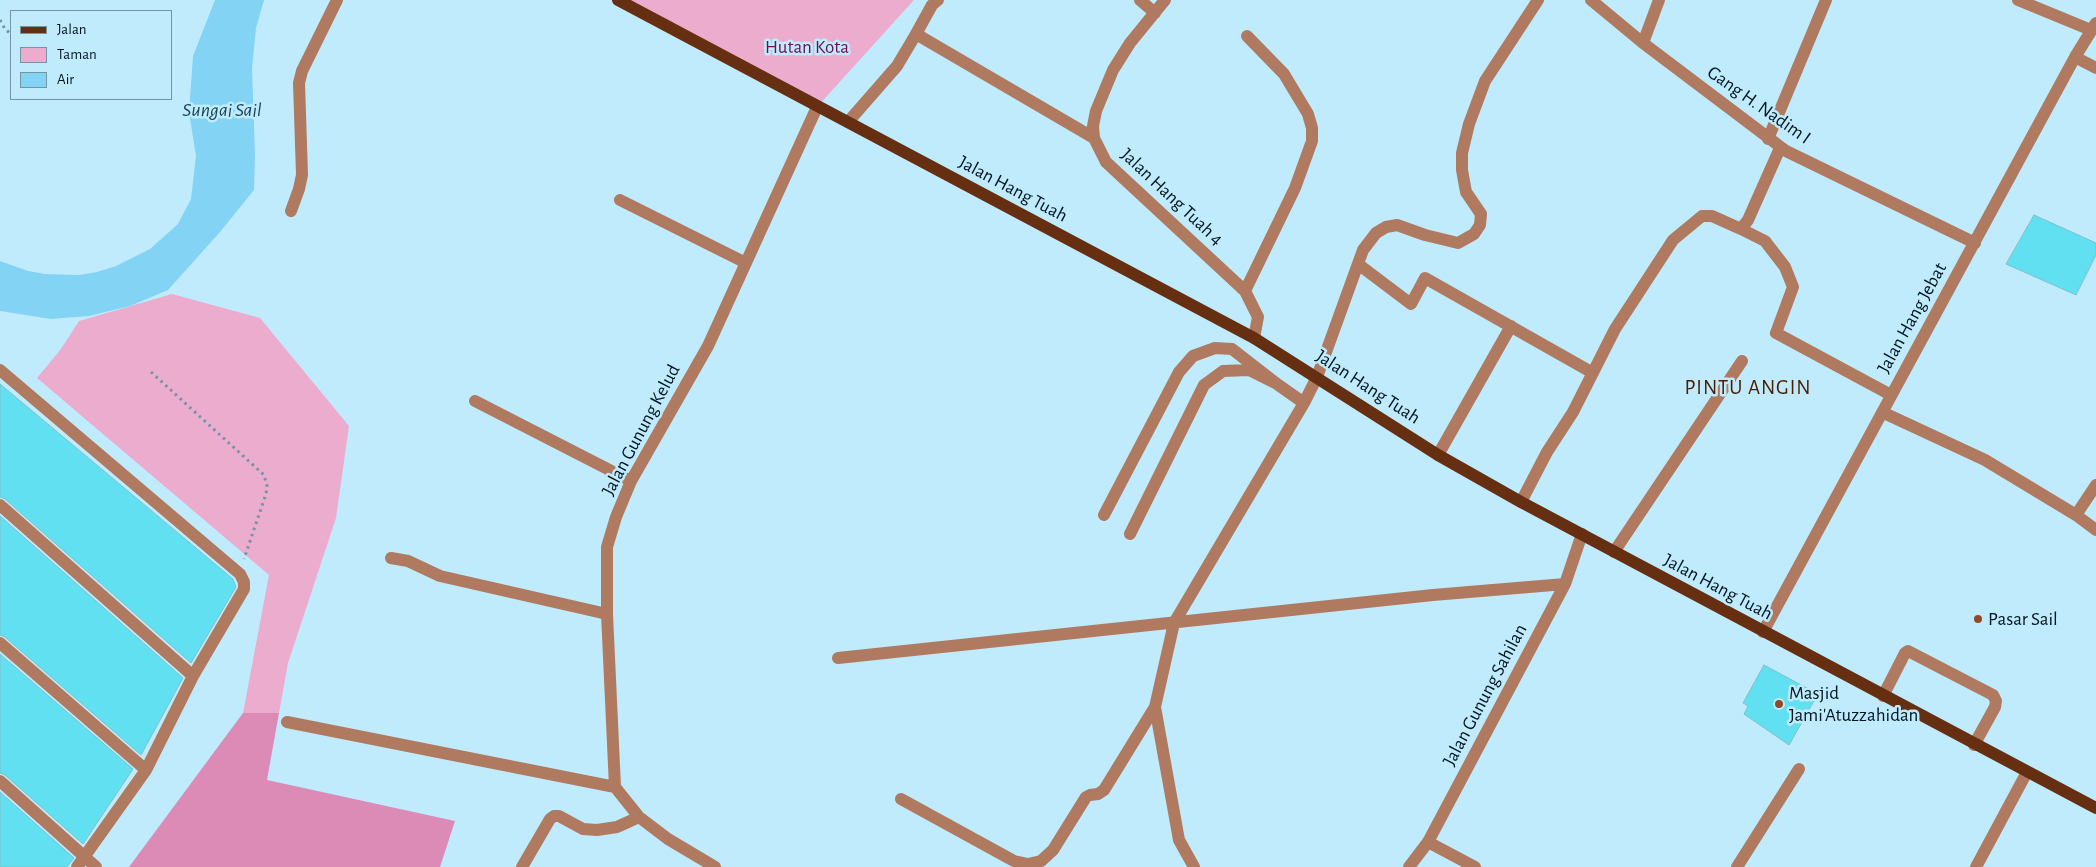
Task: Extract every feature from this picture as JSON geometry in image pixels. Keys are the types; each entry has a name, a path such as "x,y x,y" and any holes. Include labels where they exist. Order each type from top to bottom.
{"main road":[{"name":"Jalan Hang Tuah","path":"618,0 1254,338 1317,376 1438,455 1521,502 1974,745 2096,808"}],"street":[{"path":"290,211 300,189 302,175 300,83 306,63 337,0"},
{"path":"848,122 897,66 932,5 938,0"},
{"path":"1140,0 1155,13"},
{"path":"1094,138 1093,126 1096,111 1113,70 1130,43 1165,0"},
{"path":"901,799 1014,861 1028,864 1042,861 1053,850 1086,797 1098,794 1104,790 1155,707 1174,623 1304,403 1317,376 1363,250 1376,233 1386,227 1396,225 1425,235 1458,243 1474,234 1480,225 1481,214 1466,192 1462,170 1462,153 1469,124 1485,81 1538,0"},
{"name":"Gang H. Nadim I","path":"1591,0 1643,43 1780,148 1975,243"},
{"path":"1643,43 1659,0"},
{"path":"1768,139 1826,0"},
{"path":"2018,0 2094,26"},
{"name":"Jalan Hang Jebat","path":"1763,632 1884,413 1891,395 2075,57 2094,26"},
{"path":"916,34 1094,138"},
{"path":"1245,291 1295,188 1312,141 1312,128 1308,114 1294,90 1284,74 1247,36"},
{"path":"2075,57 2096,68"},
{"name":"Jalan Gunung Kelud","path":"615,787 607,614 607,546 630,481 708,346 817,107"},
{"name":"Jalan Hang Tuah 4","path":"1094,138 1106,162 1245,291 1258,317 1254,338"},
{"path":"1741,229 1748,220 1780,148"},
{"path":"620,200 746,263"},
{"path":"1521,502 1547,452 1573,412 1615,329 1673,240 1702,216 1712,216 1765,241 1785,267 1793,287 1776,333 1891,395"},
{"path":"1358,264 1411,304 1425,278 1593,373"},
{"path":"1438,455 1511,326"},
{"path":"1104,515 1179,372 1193,356 1214,348 1232,350 1304,403"},
{"path":"1614,552 1742,361"},
{"path":"0,370 240,574 244,582 244,589 194,676 146,770 81,862"},
{"path":"1130,534 1204,385 1224,371 1249,370 1278,384"},
{"path":"475,401 630,481"},
{"path":"1884,413 1985,460 2076,515 2096,530"},
{"path":"2076,515 2096,485"},
{"path":"0,505 194,676"},
{"name":"Jalan Gunung Sahilan","path":"1409,867 1428,842 1565,584 1582,534"},
{"path":"391,558 408,561 440,576 607,614"},
{"path":"838,658 1434,595 1565,584"},
{"path":"0,643 146,770"},
{"path":"1883,696 1905,653 1908,651 1993,695 1996,701 1995,707 1974,745"},
{"path":"1155,707 1180,840 1194,867"},
{"path":"287,722 615,787 639,817 668,839 715,867"},
{"path":"1737,867 1799,768"},
{"path":"1976,867 2026,772"},
{"path":"0,781 81,862 96,867"},
{"path":"522,867 550,819 554,816 559,816 584,829 597,830 617,827 639,817"},
{"path":"1428,842 1475,867"}],"path":[{"path":"0,20 5,30 10,33"},
{"path":"151,372 264,475 268,486 240,574"}],"green space":[{"name":"Hutan Kota","path":"626,0 914,0 817,107"},
{"path":"172,294 260,318 349,426 336,518 288,663 279,713 243,713 269,575 37,378 61,349 79,321"}],"shaded area":[{"path":"243,713 279,713 267,780 455,821 440,867 129,867"}],"water":[{"name":"Sungai Sail","path":"215,0 264,0 256,28 252,68 255,154 254,190 220,232 168,290 130,306 89,316 51,319 0,311 0,261 28,271 45,274 79,275 97,272 116,266 150,249 178,224 191,199 196,156 189,112 193,56"}],"building":[{"path":"2034,215 2096,243 2096,255 2076,295 2006,264"},
{"path":"0,384 233,579 236,587 191,663 5,499 0,497"},
{"path":"0,516 183,678 141,755 5,637 0,635"},
{"path":"0,654 133,769 83,844 5,775 0,773"},
{"name":"Masjid Jami'Atuzzahidan","path":"1764,665 1818,694 1789,745 1744,714 1748,706 1743,703"},
{"path":"0,792 74,858 67,867 0,867"}],"place":[{"name":"Pasar Sail","path":"1978,619"},
{"name":"Masjid Jami'Atuzzahidan","path":"1779,704"}],"district":[{"name":"PINTU ANGIN","path":"1748,388"}]}
